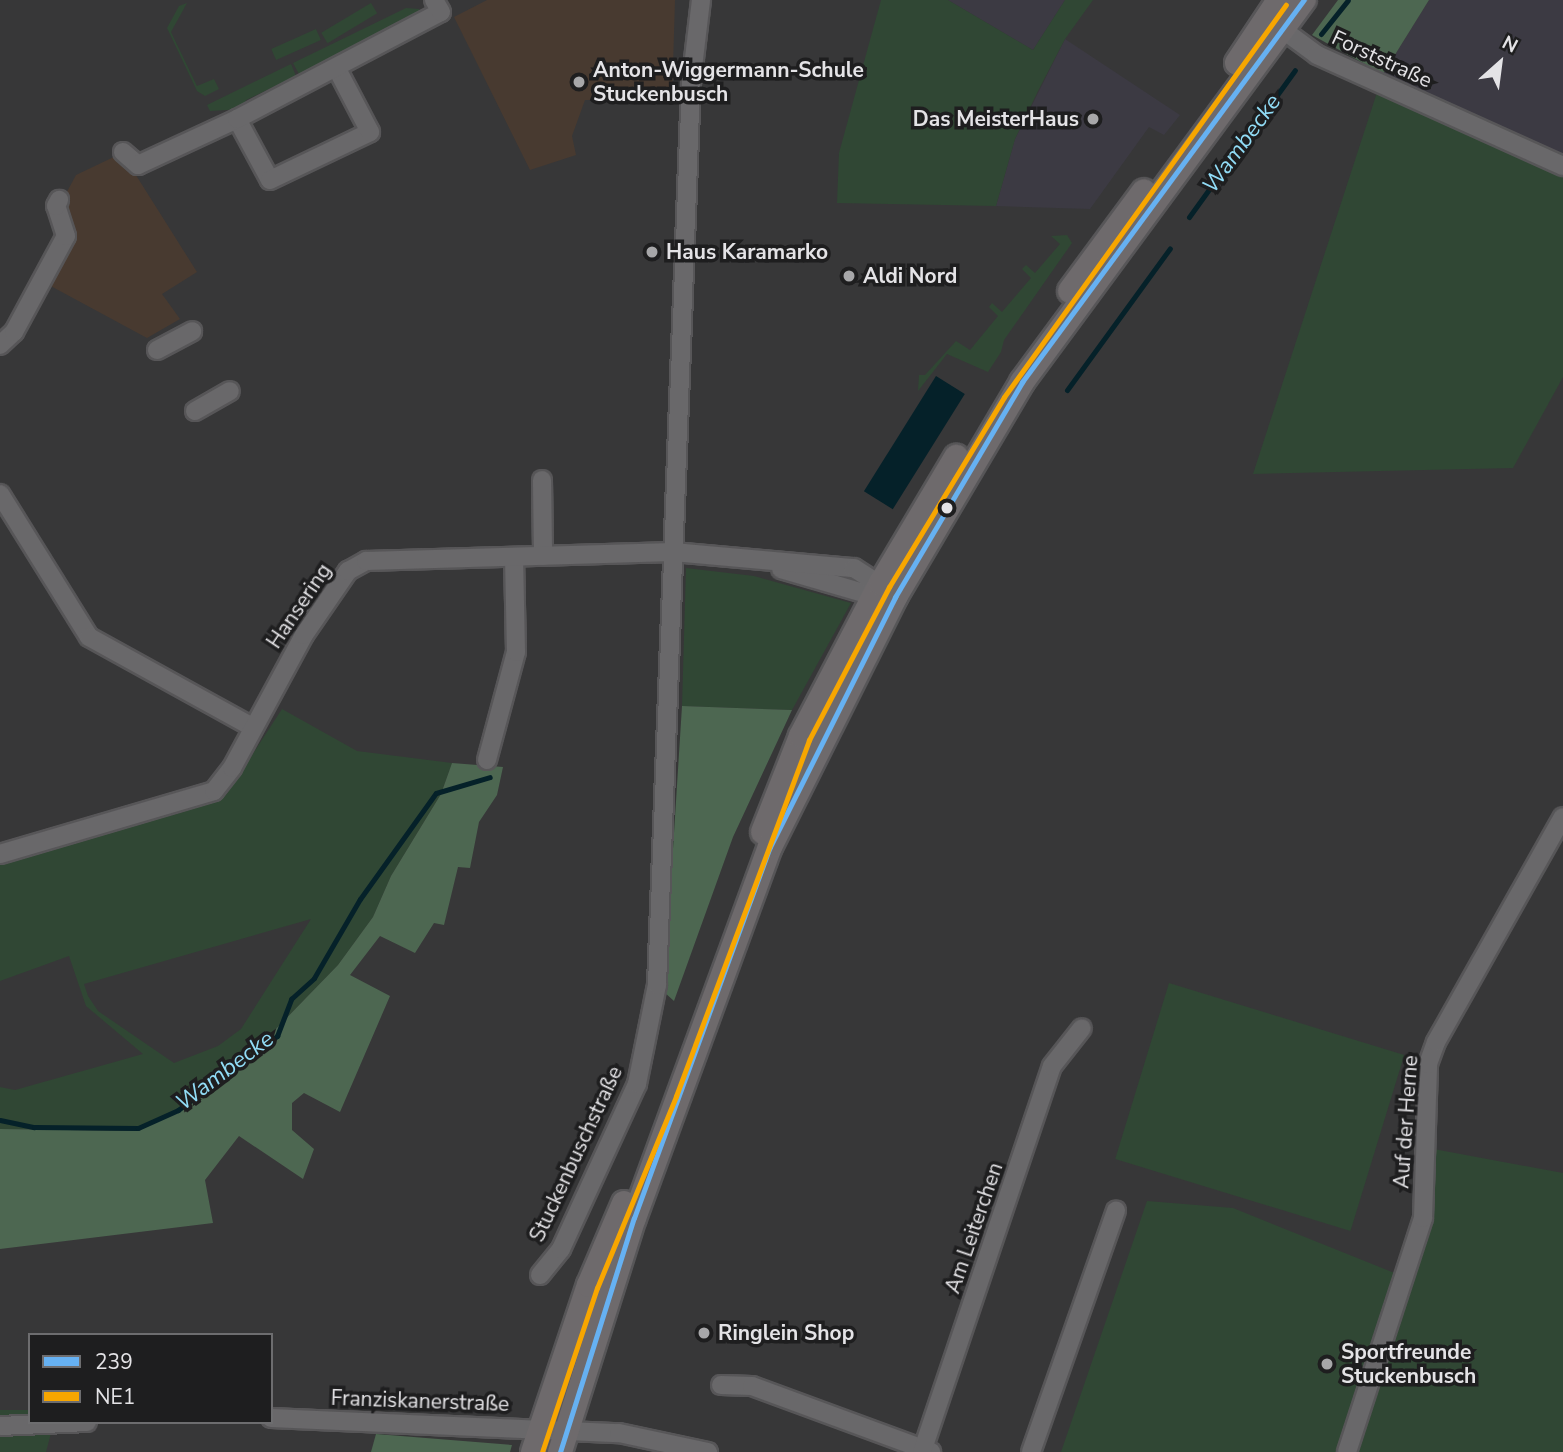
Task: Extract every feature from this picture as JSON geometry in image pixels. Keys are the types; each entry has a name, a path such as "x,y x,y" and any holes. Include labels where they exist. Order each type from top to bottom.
{"main road":[{"path":"533,1452 589,1285 668,1093 786,771 883,593 1022,382 1275,15 1304,0"},
{"path":"563,1441 677,1096 770,848 883,593"}],"street":[{"path":"123,152 138,165 237,120 441,12 434,0"},
{"name":"Stuckenbuschstraße","path":"541,1275 570,1231 636,1084 648,1041 657,985 691,85 701,0"},
{"name":"Forststraße","path":"1275,15 1317,55 1563,166"},
{"path":"237,120 270,180 370,132 337,69"},
{"path":"0,345 66,236 56,206 59,200"},
{"path":"157,350 192,331"},
{"path":"195,411 230,391"},
{"path":"542,480 543,556"},
{"path":"0,494 89,638 252,727"},
{"name":"Hansering","path":"0,854 204,797 224,780 304,635 348,571 366,561 673,552 756,562 883,593"},
{"path":"487,760 516,652 514,557"},
{"name":"Auf der Herne","path":"1347,1452 1423,1218 1428,1063 1436,1042 1563,817"},
{"name":"Am Leiterchen","path":"720,1385 752,1385 926,1451 1052,1066 1082,1028"},
{"path":"1031,1452 1116,1210"},
{"name":"Franziskanerstraße","path":"273,1418 541,1427 563,1441"},
{"path":"0,1426 44,1424"},
{"path":"563,1441 619,1433 708,1452"}],"shaded area":[{"name":"Anton-Wiggermann-Schule Stuckenbusch","path":"487,0 675,0 672,99 585,100 572,136 576,155 530,170 454,17"},
{"path":"948,0 1065,0 1033,50"},
{"path":"1429,0 1563,0 1563,155 1383,74"},
{"path":"1065,39 1180,115 1164,135 1149,127 1090,209 996,206 1015,139"},
{"path":"118,155 134,172 197,272 162,294 180,319 147,338 47,284 74,236 62,201 76,175"}],"green space":[{"path":"881,0 948,0 1033,50 1065,0 1093,0 1065,39 1015,139 996,206 837,203 839,153"},
{"path":"1338,0 1429,0 1383,74 1312,35"},
{"path":"187,3 171,32 197,86 214,79 219,89 205,96 197,91 167,28 179,6"},
{"path":"371,3 377,13 327,43 321,33"},
{"path":"406,8 419,9 422,14 351,48 339,55 335,64 326,61 299,74 293,63"},
{"path":"316,29 321,40 276,60 271,49"},
{"path":"291,64 296,76 246,100 243,109 210,111 207,105"},
{"path":"1383,74 1563,155 1563,377 1513,468 1253,474"},
{"path":"1067,235 1072,243 1004,340 1001,352 988,372 947,354 918,391 919,375 925,375 956,341 970,350 998,316 989,307 992,303 1002,312 1031,278 1022,269 1026,265 1035,273 1060,244 1051,236"},
{"path":"686,568 754,576 851,603 792,710 682,706"},
{"path":"682,706 792,710 733,837 674,1001 664,992"},
{"path":"282,709 357,751 452,763 441,794 391,876 373,917 338,965 238,1068 190,1104 137,1131 0,1129 0,1087 15,1090 143,1054 86,1006 69,956 0,981 0,862 183,812 226,795","holes":["311,919 241,1029 218,1046 174,1063 98,1011 84,984"]},
{"path":"452,763 503,767 497,795 479,822 470,868 458,867 444,925 434,923 415,953 380,936 350,975 390,996 340,1112 304,1093 292,1103 292,1130 314,1149 303,1179 239,1136 205,1180 213,1223 0,1249 0,1129 137,1131 190,1104 238,1068 338,965 373,917 391,876 441,794"},
{"path":"1169,983 1404,1055 1350,1231 1115,1159"},
{"name":"Sportfreunde Stuckenbusch","path":"1423,1147 1563,1173 1563,1452 1061,1452 1147,1201 1233,1208 1402,1276 1418,1218"},
{"path":"0,1410 28,1410 28,1424 53,1424 46,1452 0,1452"},
{"path":"376,1434 512,1445 510,1452 371,1452"}],"water":[{"path":"936,376 965,394 893,509 864,491"}],"waterway":[{"name":"Wambecke","path":"1321,34 1348,0"},
{"name":"Wambecke","path":"1189,217 1295,70"},
{"name":"Wambecke","path":"1067,390 1170,248"},
{"name":"Wambecke","path":"0,1120 34,1127 138,1128 178,1110 277,1036 291,999 314,978 360,899 436,793 490,777"}],"transit line":[{"name":"239","path":"560,1452 634,1218 770,847 895,597 1022,382 1304,0"},
{"name":"NE1","path":"542,1452 597,1288 676,1096 809,740 889,587 1004,397 1286,5"}],"place":[{"name":"Anton-Wiggermann-Schule Stuckenbusch","path":"579,82"},
{"name":"Das MeisterHaus","path":"1093,119"},
{"name":"Haus Karamarko","path":"652,252"},
{"name":"Aldi Nord","path":"849,276"},
{"name":"Ringlein Shop","path":"704,1333"},
{"name":"Sportfreunde Stuckenbusch","path":"1327,1364"}]}
